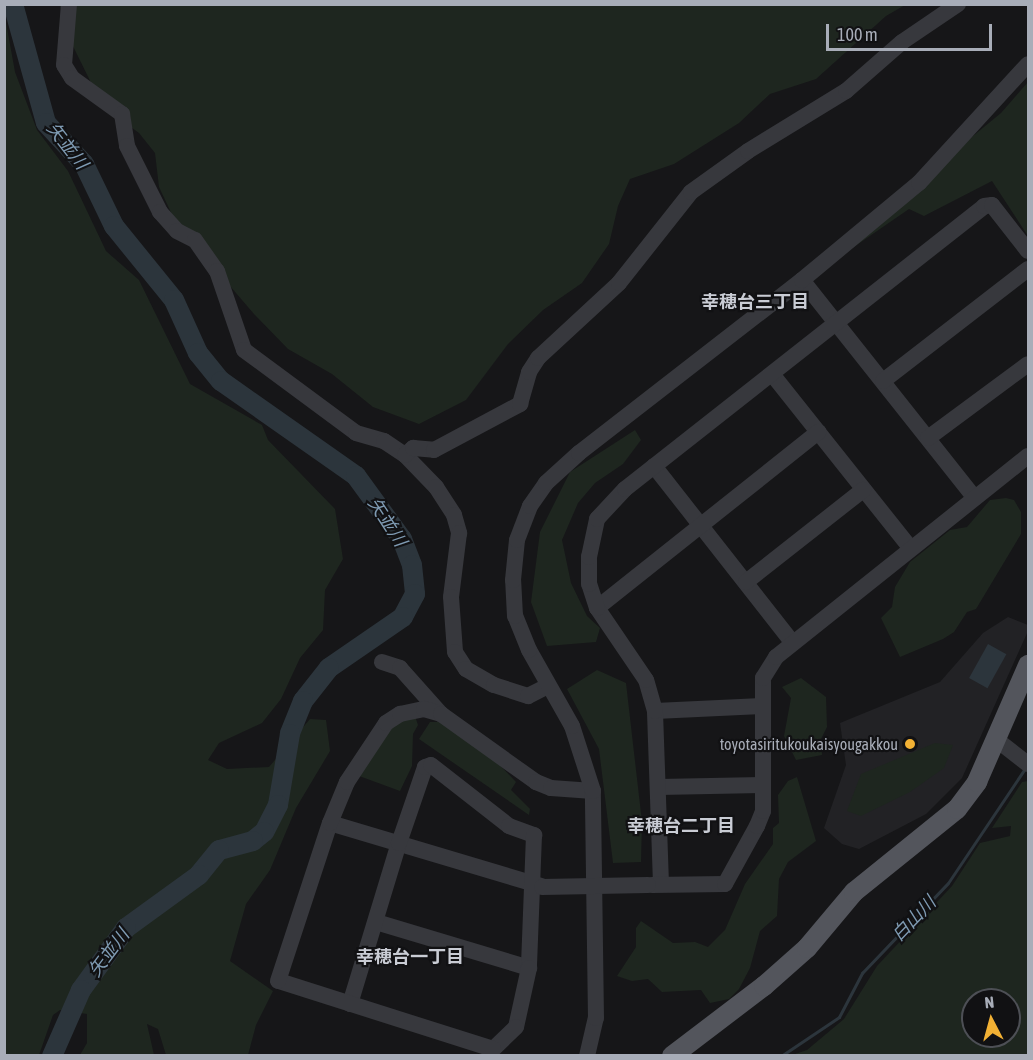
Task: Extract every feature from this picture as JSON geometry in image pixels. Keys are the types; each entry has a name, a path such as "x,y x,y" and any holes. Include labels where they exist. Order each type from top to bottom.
{"main road":[{"path":"672,1056 764,986 807,948 854,892 957,809 977,782 1029,665"}],"street":[{"path":"69,4 63,65 72,78 122,114 127,146 160,212 177,231 195,240 211,259 244,350 356,433 384,441 405,455 436,487 454,515 459,534 451,597 455,652 466,669 494,685 528,696 548,686"},
{"path":"405,455 413,448 434,450 520,404 529,372 538,358 619,283 691,192 748,151 846,91 902,42 958,4"},
{"path":"587,1056 596,1008 593,791 572,726 548,686 515,616 513,580 517,540 531,506 546,483 579,453 802,280 919,183 1029,64"},
{"path":"655,884 659,787 656,711 646,680 597,608 589,584 594,527 605,508 654,466 984,206 992,205 1029,251"},
{"path":"883,381 1029,269"},
{"path":"802,280 975,498"},
{"path":"928,438 1029,364"},
{"path":"772,375 911,549"},
{"path":"597,608 699,524 818,432"},
{"path":"330,823 537,885 725,884 758,826 763,811 763,678 776,657 1029,456"},
{"path":"654,466 793,643"},
{"path":"746,582 864,490"},
{"path":"382,662 400,668 441,714 536,782 551,788 593,791"},
{"path":"656,711 762,706"},
{"path":"350,1004 399,843 425,767 435,766 509,826 534,835 537,885 529,968 516,1028 493,1050 278,981 330,823 347,782 386,723 400,714 424,709 441,714"},
{"path":"997,740 1029,764"},
{"path":"659,787 762,785"},
{"path":"376,922 529,968"}],"shaded area":[{"path":"60,5 905,5 886,16 816,79 770,94 739,123 674,164 630,179 618,206 609,244 582,283 543,310 508,344 466,400 419,424 373,407 332,374 288,349 254,314 176,223 159,187 155,153 139,133 103,107 65,30"},
{"path":"5,17 15,72 37,130 68,171 106,251 139,280 190,384 262,425 268,440 335,509 343,559 325,590 323,630 300,658 281,699 262,723 219,743 208,760 227,769 269,767 310,719 326,720 330,751 296,808 270,870 246,904 230,961 273,991 256,1025 248,1055 166,1055 158,1029 147,1024 154,1055 80,1055 87,1043 87,1014 60,1010 53,1015 39,1055 5,1055"},
{"path":"1028,82 1028,236 992,181 924,216 909,209 835,260 827,256 1001,113"},
{"path":"635,430 641,440 623,464 595,483 578,503 562,540 571,583 587,616 600,628 596,642 547,646 531,602 540,532 570,472"},
{"path":"1006,498 1014,500 1021,512 1021,534 976,609 967,612 954,632 943,639 900,657 881,618 892,607 895,587 910,562 950,530 967,527 990,500"},
{"name":"toyotasiritukoukaisyougakkou","path":"1008,617 1028,625 1028,631 962,778 926,814 859,849 842,844 824,828 846,765 840,723 940,682 983,633"},
{"path":"988,644 1006,654 987,688 969,678"},
{"path":"597,670 626,683 642,822 641,862 613,863 599,749 567,689"},
{"path":"801,678 826,697 827,727 821,739 822,755 796,760 784,736 791,698 782,687"},
{"path":"415,716 418,725 413,734 412,766 400,791 351,773 372,731"},
{"path":"430,722 444,722 495,760 516,782 511,790 530,809 529,815 419,739"},
{"path":"935,743 953,745 944,768 910,792 861,816 847,811 861,774"},
{"path":"797,777 816,841 788,862 779,879 777,916 760,931 750,968 739,989 729,999 710,1003 701,990 662,992 648,979 632,981 617,976 636,947 636,928 641,921 673,943 695,942 708,947 725,930 745,884 773,844 773,828 779,823 778,795 788,781"},
{"path":"1028,781 1028,1055 792,1055 807,1050 844,1019 877,966 952,886 980,843 1010,836 1011,826 992,828 1022,782"}],"waterway":[{"name":"矢並川","path":"13,4 46,123 84,164 114,226 174,300 198,353 221,381 356,476 402,539 412,565 415,594 403,617 329,668 303,701 290,734 278,805 264,832 253,841 219,850 199,875 126,928 81,990 52,1056"},
{"name":"白山川","path":"781,1056 839,1017 862,973 948,883 1024,770"}],"place":[{"name":"toyotasiritukoukaisyougakkou","path":"910,744"}],"district":[{"name":"幸穂台三丁目","path":"755,302"},
{"name":"幸穂台二丁目","path":"681,826"},
{"name":"幸穂台一丁目","path":"410,957"}]}
